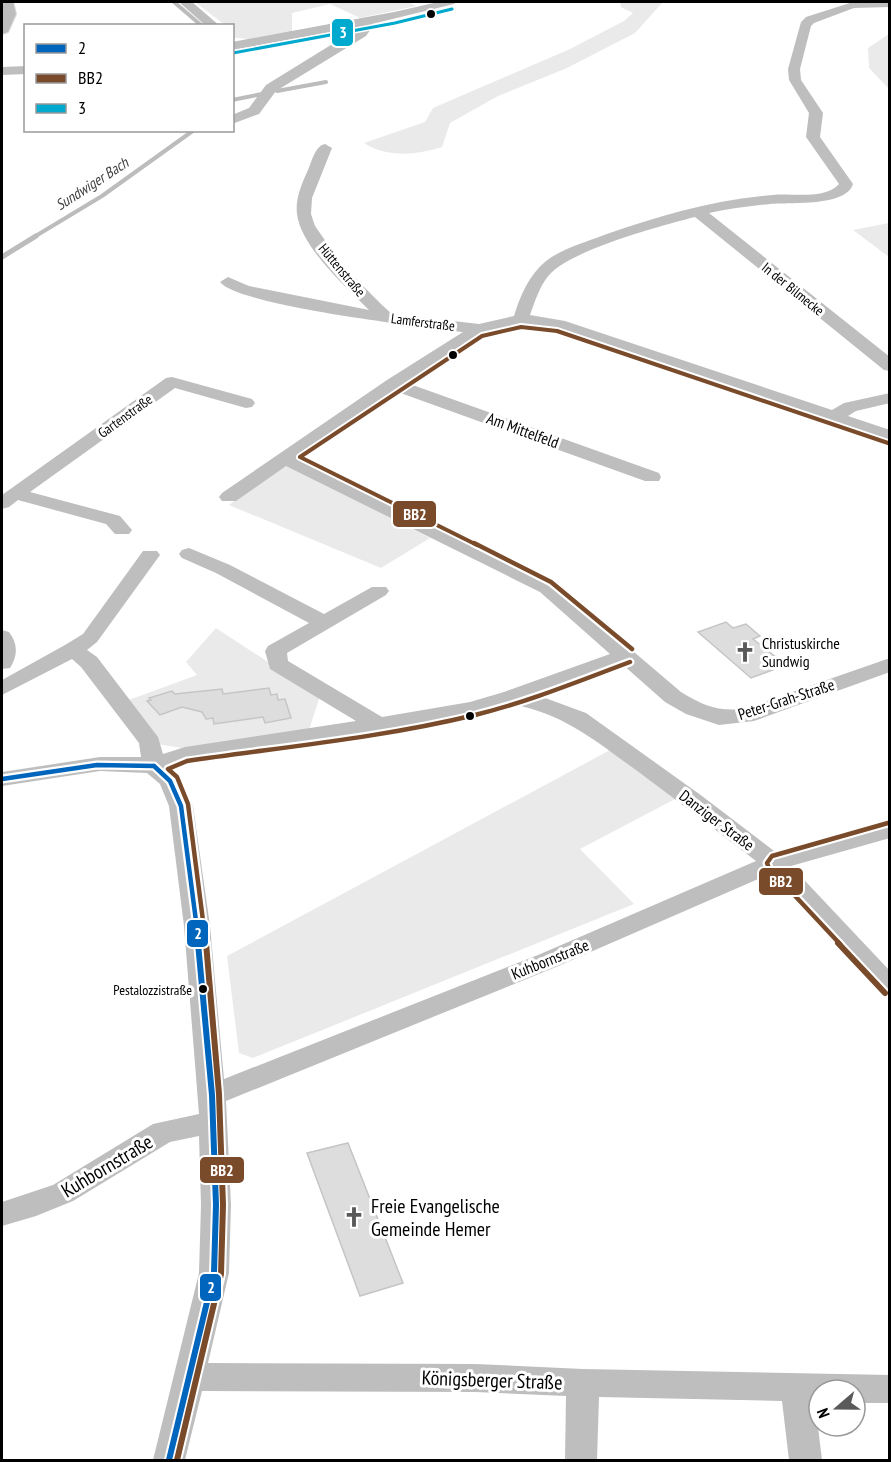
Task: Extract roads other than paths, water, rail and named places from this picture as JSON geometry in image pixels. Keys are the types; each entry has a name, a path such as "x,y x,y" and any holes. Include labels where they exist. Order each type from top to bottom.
{"main road":[{"path":"2,29 8,14 6,2"}],"street":[{"path":"185,2 212,24"},
{"path":"234,46 361,22 450,2"},
{"path":"521,319 544,270 570,252 640,227 697,212 774,199 830,194 845,188 846,184 813,137 816,113 795,80 794,69 805,25 810,20 853,5 890,3"},
{"path":"234,119 254,111 271,88 362,33 367,26 361,22"},
{"path":"2,71 24,70"},
{"name":"Hüttenstraße","path":"325,148 308,188 304,215 321,249 365,299 387,318"},
{"name":"In der Bilmecke","path":"697,212 890,366"},
{"name":"Lamferstraße","path":"228,282 244,290 296,302 387,318 479,330 521,319 560,324 890,436"},
{"path":"229,496 393,384 479,330"},
{"name":"Gartenstraße","path":"9,499 172,382 246,403"},
{"name":"Am Mittelfeld","path":"393,384 652,477"},
{"path":"834,417 850,407 890,398"},
{"name":"Peter-Grah-Straße","path":"285,458 547,588 673,697 694,709 719,718 746,716 890,664"},
{"name":"Gartenstraße","path":"9,499 113,520 122,530"},
{"path":"189,554 224,569 323,622"},
{"path":"2,688 73,650 90,638 150,555"},
{"path":"378,725 278,664 276,651 379,591"},
{"path":"2,636 6,647 5,659 2,663"},
{"path":"73,650 88,662 150,742 154,766 170,781 182,806 197,926 213,1108 216,1205 214,1273 169,1461"},
{"path":"2,779 100,764 126,763 154,766 185,754 378,725 471,708 512,697 627,656"},
{"name":"Danziger Straße","path":"512,697 538,702 578,718 694,801 774,863 890,988"},
{"name":"Kuhbornstraße","path":"2,1214 26,1208 63,1193 163,1132 213,1108 547,961 774,863 890,830"},
{"name":"Königsberger Straße","path":"188,1377 475,1378 583,1383 890,1389"},
{"path":"581,1461 583,1383"},
{"path":"797,1387 805,1461"}],"waterway":[{"path":"174,2 200,24"},
{"name":"Sundwiger Bach","path":"277,91 326,82"},
{"name":"Sundwiger Bach","path":"234,100 262,94"},
{"name":"Sundwiger Bach","path":"34,237 102,196 191,132"},
{"name":"Sundwiger Bach","path":"2,257 36,236"}],"place":[{"name":"Christuskirche Sundwig","path":"745,652"},
{"name":"Pestalozzistraße","path":"203,989"},
{"name":"Freie Evangelische Gemeinde Hemer","path":"354,1217"}]}
